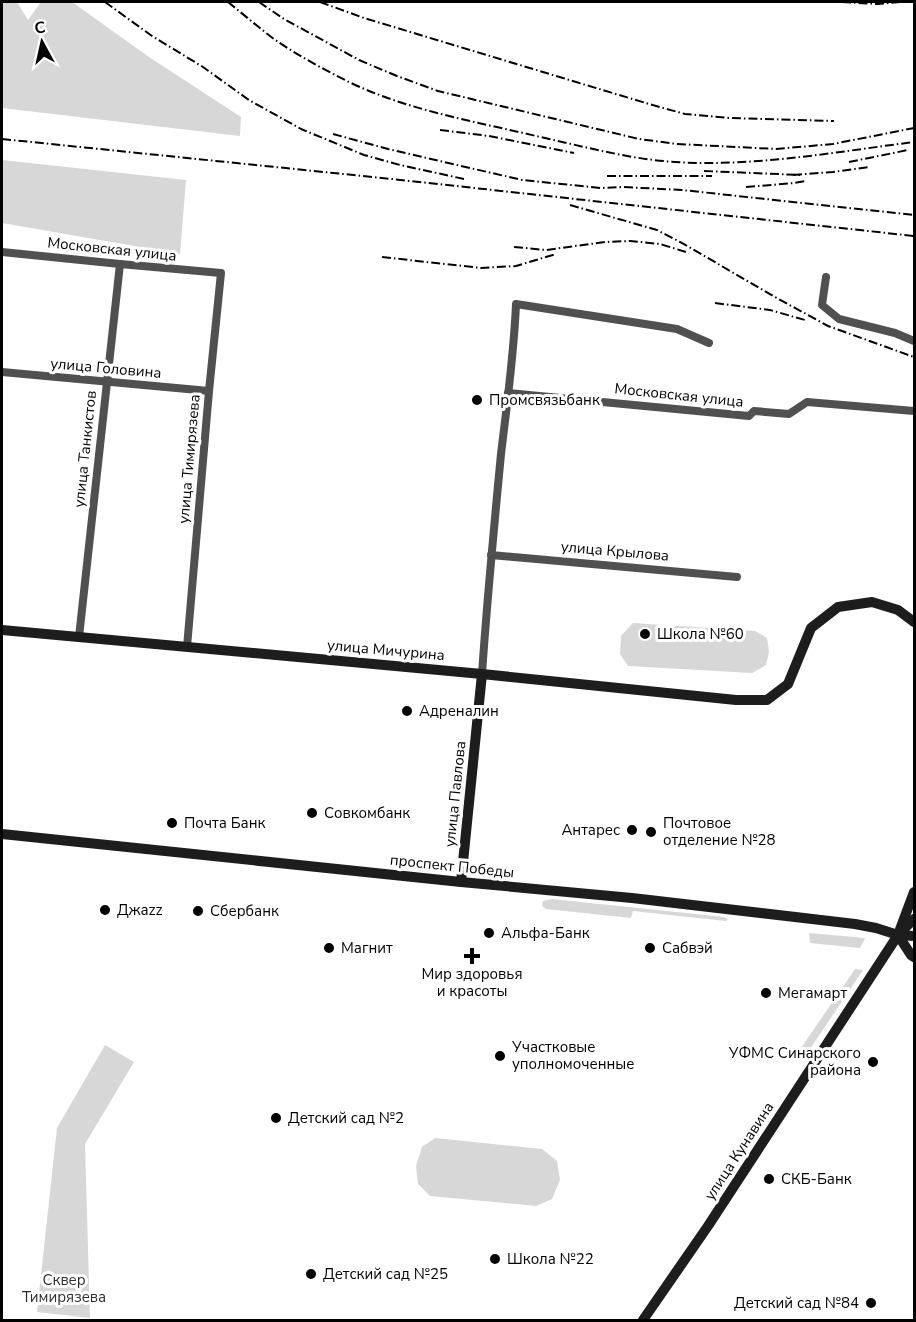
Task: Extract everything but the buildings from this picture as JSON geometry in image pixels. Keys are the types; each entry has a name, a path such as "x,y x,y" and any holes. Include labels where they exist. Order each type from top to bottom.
{"main road":[{"name":"улица Мичурина","path":"2,630 736,700 767,700 788,684 811,628 838,607 872,602 898,610 915,622"},
{"name":"улица Павлова","path":"461,882 482,674"},
{"name":"проспект Победы","path":"2,834 632,898 855,924 898,935 915,936"},
{"name":"улица Кунавина","path":"643,1320 708,1226 898,935 915,892"},
{"name":"улица Кунавина","path":"898,935 915,919"},
{"path":"898,935 911,955 915,957"}],"street":[{"name":"Московская улица","path":"2,252 221,273"},
{"name":"улица Танкистов","path":"79,637 120,264"},
{"name":"улица Тимирязева","path":"187,647 221,273"},
{"path":"826,277 822,305 839,319 895,333 915,341"},
{"path":"482,674 490,555 514,342 516,304 676,329 709,343"},
{"name":"улица Головина","path":"2,372 209,391"},
{"name":"Московская улица","path":"508,393 750,416 754,411 789,414 807,402 915,411"},
{"name":"улица Крылова","path":"490,555 737,577"}],"green space":[{"path":"2,2 17,2 28,20 41,2 72,2 149,57 241,117 240,136 2,108"},
{"path":"2,160 186,180 180,254 2,223"},
{"path":"633,623 755,631 767,638 769,652 766,665 752,673 628,666 620,654 621,636"},
{"path":"552,899 728,919 726,921 633,911 631,918 546,909 542,906 543,901"},
{"path":"809,933 865,938 860,948 810,943"},
{"path":"855,969 863,970 810,1049 805,1052 799,1051"},
{"name":"Сквер Тимирязева","path":"105,1045 134,1062 85,1144 90,1318 37,1312 57,1128"},
{"path":"435,1138 542,1149 557,1161 560,1180 552,1199 536,1206 430,1196 418,1184 416,1166 422,1147"}],"railway":[{"path":"105,2 249,100 301,129 364,155 464,179"},
{"path":"228,2 292,51 371,92 441,114 605,152 675,162 705,163 795,158 914,142"},
{"path":"259,2 284,19 359,60 438,91 639,139 677,144 776,149 833,144 914,128"},
{"path":"320,2 364,18 685,114 730,118 834,121"},
{"path":"842,2 877,4 900,2"},
{"path":"440,130 489,136 574,153"},
{"path":"333,134 522,180 601,188 682,190 914,215"},
{"path":"2,139 914,236"},
{"path":"849,162 908,150"},
{"path":"793,175 869,167"},
{"path":"704,171 800,175"},
{"path":"607,176 712,176"},
{"path":"746,187 806,181"},
{"path":"570,205 657,230 828,326 914,357"},
{"path":"514,247 546,250 630,241 660,244 689,253"},
{"path":"382,257 481,268 516,266 556,254"},
{"path":"715,303 770,310 805,320"}],"place":[{"name":"Промсвязьбанк","path":"477,400"},
{"name":"Школа №60","path":"645,634"},
{"name":"Адреналин","path":"407,711"},
{"name":"Совкомбанк","path":"312,813"},
{"name":"Почта Банк","path":"172,823"},
{"name":"Антарес","path":"632,830"},
{"name":"Почтовое отделение №28","path":"651,832"},
{"name":"Джаzz","path":"105,910"},
{"name":"Сбербанк","path":"198,911"},
{"name":"Альфа-Банк","path":"489,933"},
{"name":"Магнит","path":"329,948"},
{"name":"Сабвэй","path":"650,948"},
{"name":"Мир здоровья и красоты","path":"472,956"},
{"name":"Мегамарт","path":"766,993"},
{"name":"Участковые уполномоченные","path":"500,1056"},
{"name":"УФМС Синарского района","path":"873,1062"},
{"name":"Детский сад №2","path":"276,1118"},
{"name":"СКБ-Банк","path":"769,1179"},
{"name":"Школа №22","path":"495,1259"},
{"name":"Детский сад №25","path":"311,1274"},
{"name":"Детский сад №84","path":"871,1303"}]}
